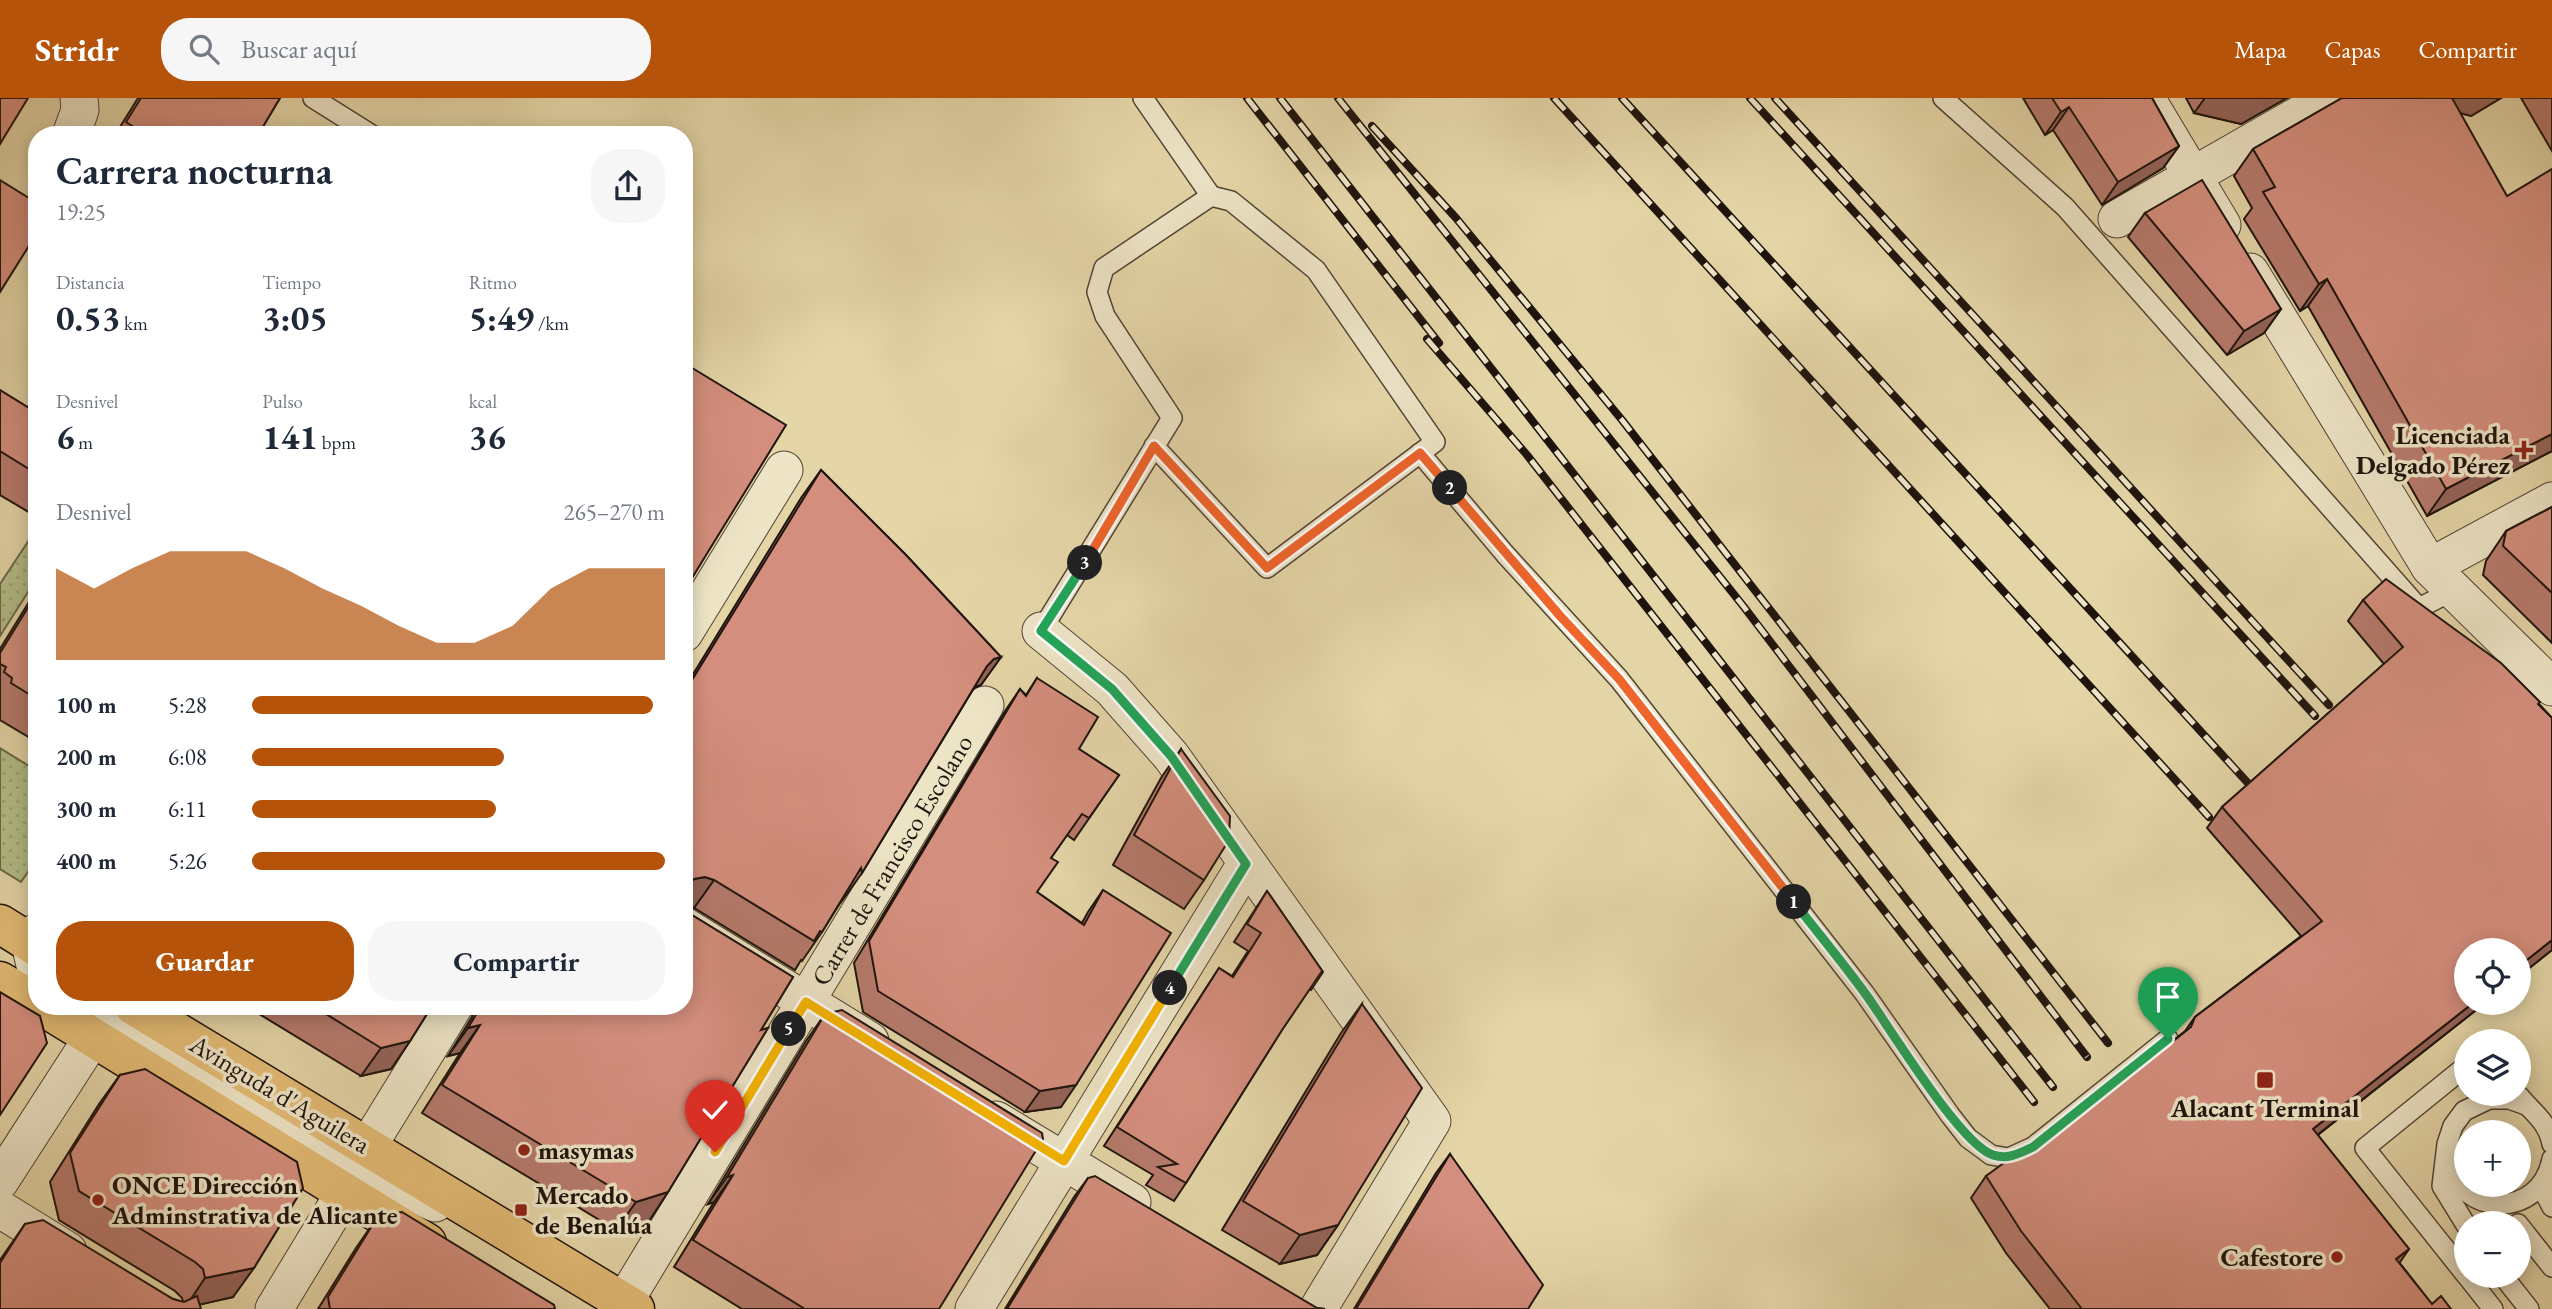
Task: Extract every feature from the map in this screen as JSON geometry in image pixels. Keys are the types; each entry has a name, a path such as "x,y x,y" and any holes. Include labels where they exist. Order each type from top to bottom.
{"main road":[{"path":"0,981 28,998"},
{"name":"Avinguda d'Aguilera","path":"56,1015 93,1037 355,1168 533,1247 630,1306"},
{"name":"Avinguda d'Aguilera","path":"146,1015 355,1168 451,1258"}],"street":[{"path":"74,126 80,110 79,98"},
{"path":"2146,98 2442,579 2552,687"},
{"path":"2117,219 2329,98"},
{"path":"693,618 784,470"},
{"path":"2442,579 2552,501"},
{"path":"1041,631 1112,689 1171,756 1432,1121 1307,1304"},
{"name":"Carrer de Francisco Escolano","path":"630,1306 806,1002 985,705"},
{"path":"974,1309 1246,864"},
{"path":"693,932 900,1060"},
{"path":"274,1309 355,1168 448,1015"},
{"path":"0,1181 93,1037"},
{"path":"970,1103 1159,1218"},
{"path":"0,1209 94,1266"}],"lane":[{"path":"313,98 358,126"},
{"path":"1143,98 1211,196 1231,201 1316,270 1435,442 1267,568 1154,446"},
{"path":"1943,98 2065,207 2419,608 2442,579"},
{"path":"1041,631 1172,418 1105,316 1097,292 1104,268 1211,196"},
{"path":"1420,453 1505,554 1619,679 1866,994 1968,1138 1991,1155 2010,1158 2033,1147 2168,1039"},
{"path":"2454,1076 2365,1148 2454,1260"},
{"path":"2457,1211 2442,1186 2447,1144 2453,1126 2465,1111 2475,1106"},
{"path":"2529,1106 2549,1130 2552,1144"},
{"path":"2446,1154 2451,1172 2461,1187 2480,1201 2503,1205 2523,1200 2541,1186 2550,1171 2552,1159"},
{"path":"2541,1186 2552,1207"},
{"path":"2503,1205 2508,1211"},
{"path":"2531,1240 2552,1267"},
{"path":"2476,1288 2493,1309"},
{"path":"2512,1288 2529,1309"}],"green space":[{"path":"28,542 28,592 0,636 0,584"},
{"path":"0,748 28,765 28,872 21,882 0,869"}],"building":[{"path":"0,98 28,98 0,144"},
{"path":"141,98 280,98 263,126 132,126 126,122"},
{"path":"2052,98 2152,98 2179,146 2118,182 2069,107 2061,112"},
{"path":"2342,98 2452,98 2507,196 2552,169 2552,434 2446,489 2327,279 2319,284 2263,192 2275,187 2253,149"},
{"path":"0,180 28,197 28,247 0,292"},
{"path":"2202,180 2281,309 2244,331 2145,213"},
{"path":"693,368 786,425 693,576"},
{"path":"0,390 28,407 28,468 0,451"},
{"path":"821,470 906,555 1001,657 994,659 987,666 862,873 861,868 814,941 714,880 705,877 693,880 693,678"},
{"path":"2552,507 2552,593 2503,546 2506,531"},
{"path":"2386,579 2501,663 2552,718 2552,940 2531,957 2531,938 2454,938 2454,1015 2458,1015 2313,1129 2409,1249 2396,1259 2432,1304 2441,1296 2451,1309 2082,1309 2021,1231 1986,1176 2023,1149 2056,1135 2191,1027 2195,1017 2322,921 2222,807 2403,647 2363,600"},
{"path":"28,608 28,693 11,683 12,678 4,672 6,667 0,664 0,653"},
{"path":"1037,678 1098,717 1079,749 1119,775 1089,818 1082,814 1051,858 1058,862 1037,892 1084,925 1103,890 1171,933 1076,1085 1040,1091 878,991 869,941 1020,689 1026,696"},
{"path":"1181,749 1230,816 1229,840 1204,880 1134,835"},
{"path":"1267,891 1323,972 1282,1030 1186,1183 1158,1167 1177,1164 1117,1127 1219,968 1233,977 1261,933 1247,924"},
{"path":"693,916 793,977 761,1030 768,1028 668,1192 636,1202 442,1085 480,1025 468,1028 476,1015 693,1015"},
{"path":"0,992 28,1009 28,1015 40,1016 47,1043 0,1115"},
{"path":"1362,1004 1422,1088 1338,1225 1300,1235 1243,1201"},
{"path":"842,1010 1042,1133 1043,1139 939,1309 805,1309 693,1240 733,1175 727,1177 825,1014"},
{"path":"328,1015 426,1015 410,1041 381,1048"},
{"name":"ONCE Dirección Adminstrativa de Alicante","path":"145,1069 297,1162 303,1188 254,1268 205,1278 203,1269 195,1262 79,1191 70,1153 120,1075"},
{"path":"1450,1154 1543,1285 1528,1309 1356,1309"},
{"path":"1095,1176 1317,1308 1325,1309 1007,1309 1088,1178"},
{"path":"402,1212 554,1305 555,1309 330,1309 328,1297 378,1216"},
{"path":"43,1220 173,1299 184,1302 197,1296 201,1309 0,1309 0,1263 25,1224"}],"railway":[{"path":"1247,98 1439,343"},
{"path":"1280,98 2053,1087"},
{"path":"1338,98 1744,607 2087,1057"},
{"path":"1554,98 2209,817"},
{"path":"1622,98 2247,782"},
{"path":"1750,98 2315,716"},
{"path":"1775,98 2329,705"},
{"path":"1372,126 1456,218 1622,420 2108,1043"},
{"path":"1427,339 1527,455 2034,1102"}],"place":[{"name":"Licenciada Delgado Pérez","path":"2524,450"},
{"name":"Alacant Terminal","path":"2265,1080"},
{"name":"masymas","path":"524,1150"},
{"name":"ONCE Dirección Adminstrativa de Alicante","path":"98,1200"},
{"name":"Mercado de Benalúa","path":"521,1210"},
{"name":"Cafestore","path":"2337,1257"}],"route":[{"path":"715,1152 806,1002 1064,1161 1246,864 1171,756 1112,689 1041,631 1154,446 1267,568 1420,453 1505,554 1619,679 1866,994 1950,1115 1968,1138 1991,1155 2010,1158 2033,1147 2168,1039"}]}
